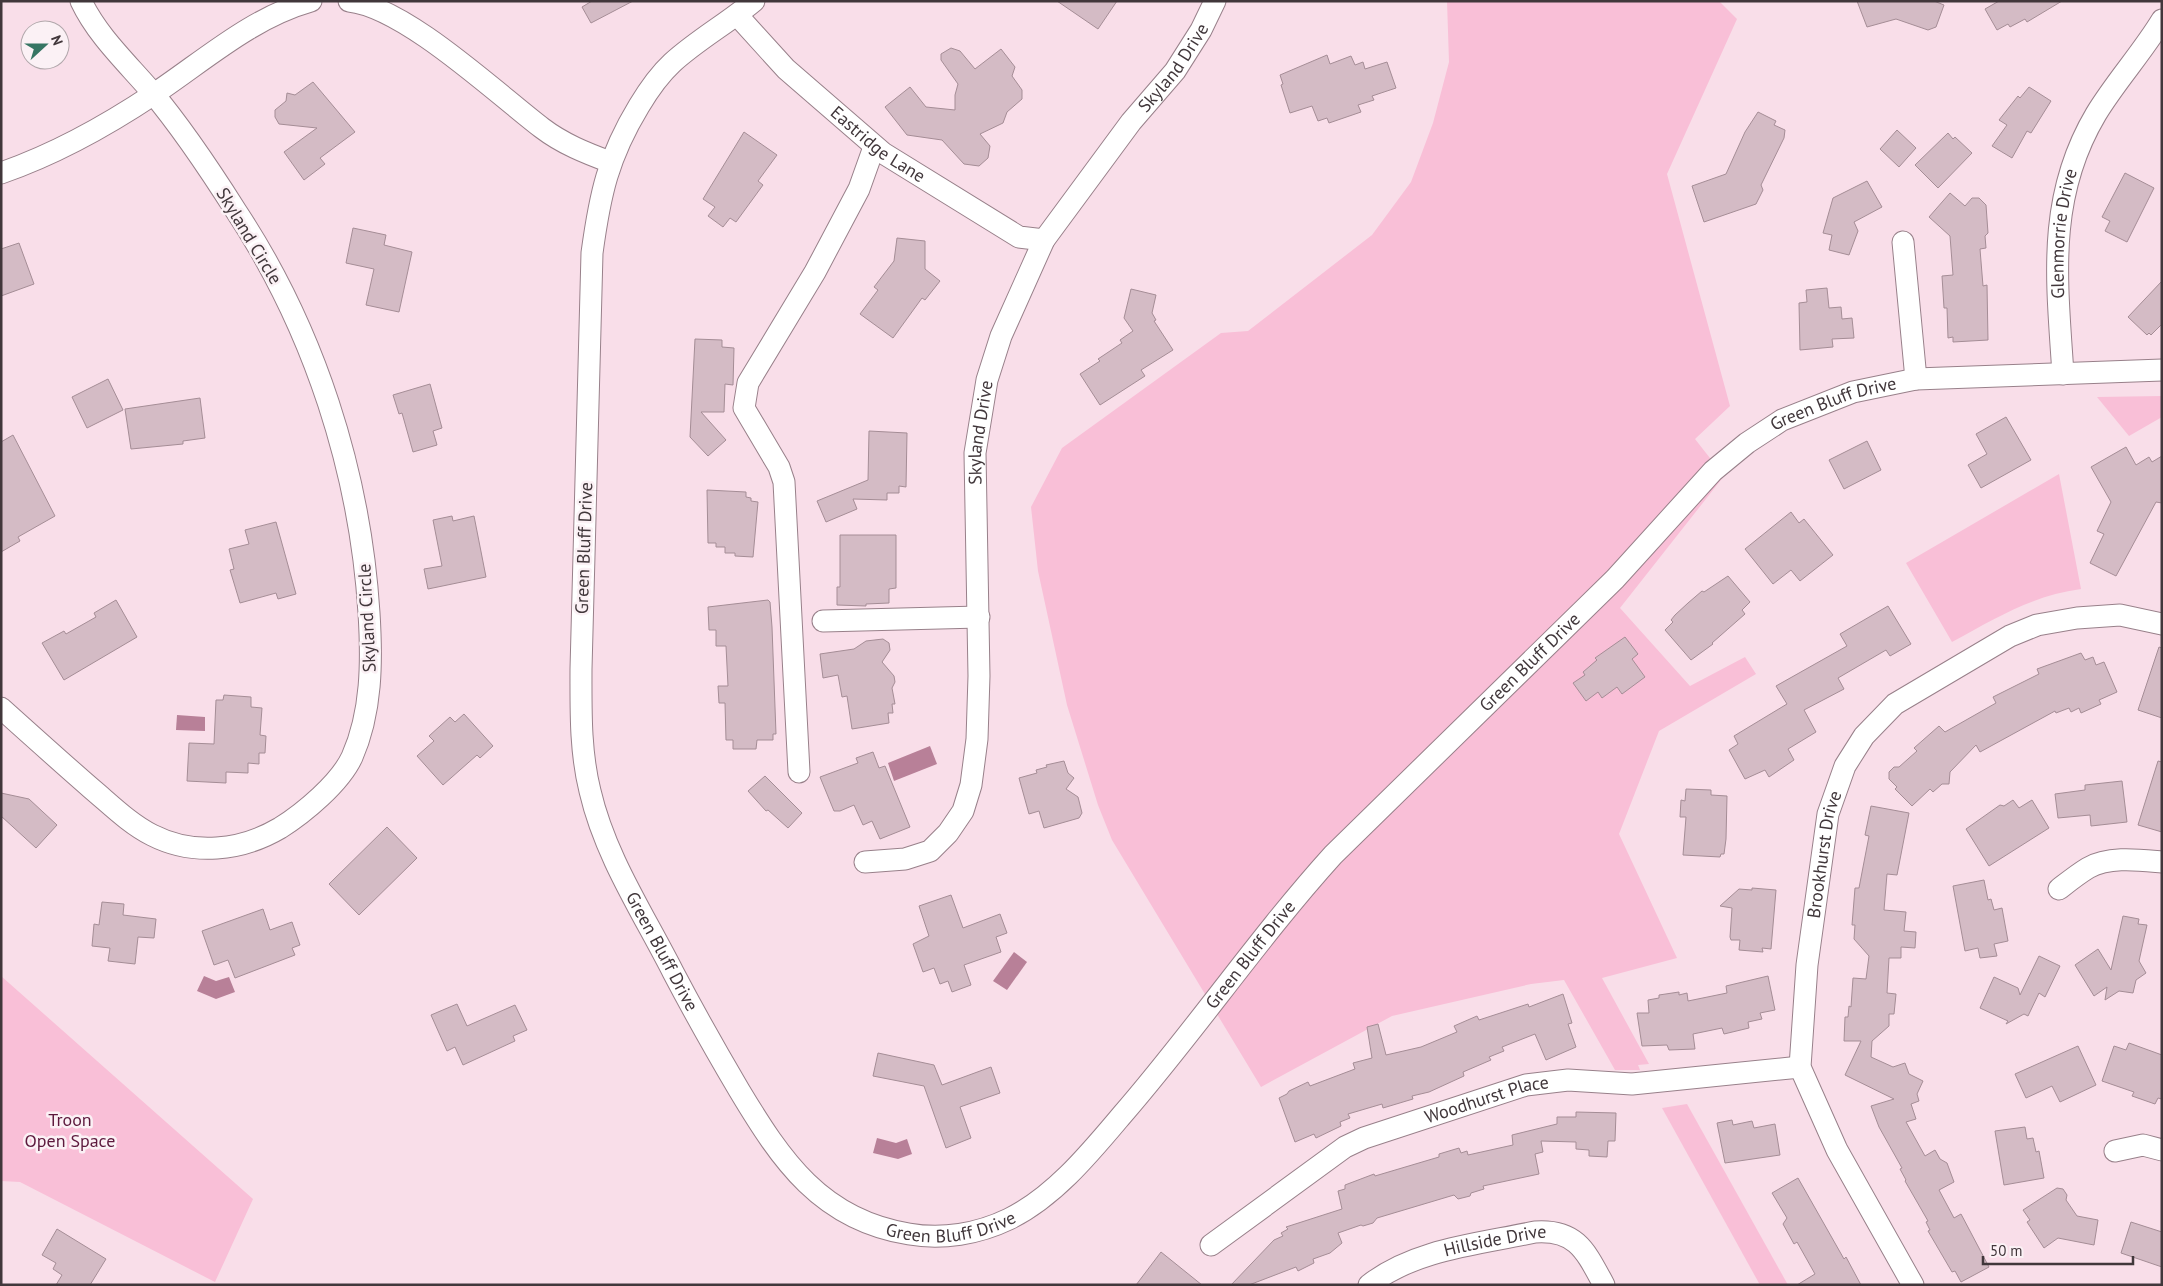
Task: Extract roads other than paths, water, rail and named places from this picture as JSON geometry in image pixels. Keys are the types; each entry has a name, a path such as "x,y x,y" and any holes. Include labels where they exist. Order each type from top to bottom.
{"street":[{"name":"Skyland Circle","path":"1,708 125,818 150,835 173,844 197,849 231,847 268,835 284,825 336,782 351,760 358,740 370,687 372,651 368,596 352,489 324,388 288,305 252,237 207,167 154,94 90,21 80,1"},
{"path":"1,172 34,162 66,147 154,94 257,22 286,9 311,1"},
{"path":"349,1 382,11 421,34 543,129 576,149 610,162"},
{"name":"Green Bluff Drive","path":"754,1 681,55 662,73 624,130 610,162 598,208 592,253 581,669 582,732 590,790 612,856 707,1037 770,1141 793,1171 823,1198 847,1214 874,1227 903,1234 940,1236 980,1230 1009,1219 1040,1200 1105,1135 1162,1070 1302,890 1333,855 1619,575 1712,471 1747,443 1790,416 1868,388 1916,379 2063,374"},
{"name":"Skyland Drive","path":"866,862 905,859 930,851 948,833 963,811 971,785 977,738 979,617 975,453 987,380 1001,336 1044,240 1131,122 1175,71 1201,30 1215,1"},
{"name":"Eastridge Lane","path":"736,15 786,69 874,146 1019,237 1044,240"},
{"name":"Glenmorrie Drive","path":"2063,374 2056,278 2057,236 2075,159 2104,100 2150,40 2162,20"},
{"path":"799,772 784,482 779,467 744,408 748,383 815,272 859,189 874,146"},
{"path":"1903,242 1916,379"},
{"path":"2063,374 2162,370"},
{"name":"Brookhurst Drive","path":"1913,1285 1837,1150 1800,1067 1807,965 1828,814 1845,766 1864,736 1895,704 2010,636 2037,625 2076,618 2120,615 2162,624"},
{"path":"792,621 979,617"},
{"path":"2059,890 2089,867 2103,863 2130,860 2162,862"},
{"name":"Woodhurst Place","path":"1211,1246 1345,1147 1364,1138 1526,1085 1568,1080 1632,1084 1800,1067"},
{"path":"2115,1151 2143,1146 2162,1150"},
{"name":"Hillside Drive","path":"1368,1285 1389,1270 1417,1258 1535,1232 1553,1231 1575,1241 1589,1256 1604,1285"}],"park label":[{"name":"Troon Open Space","path":"70,1130"}]}
